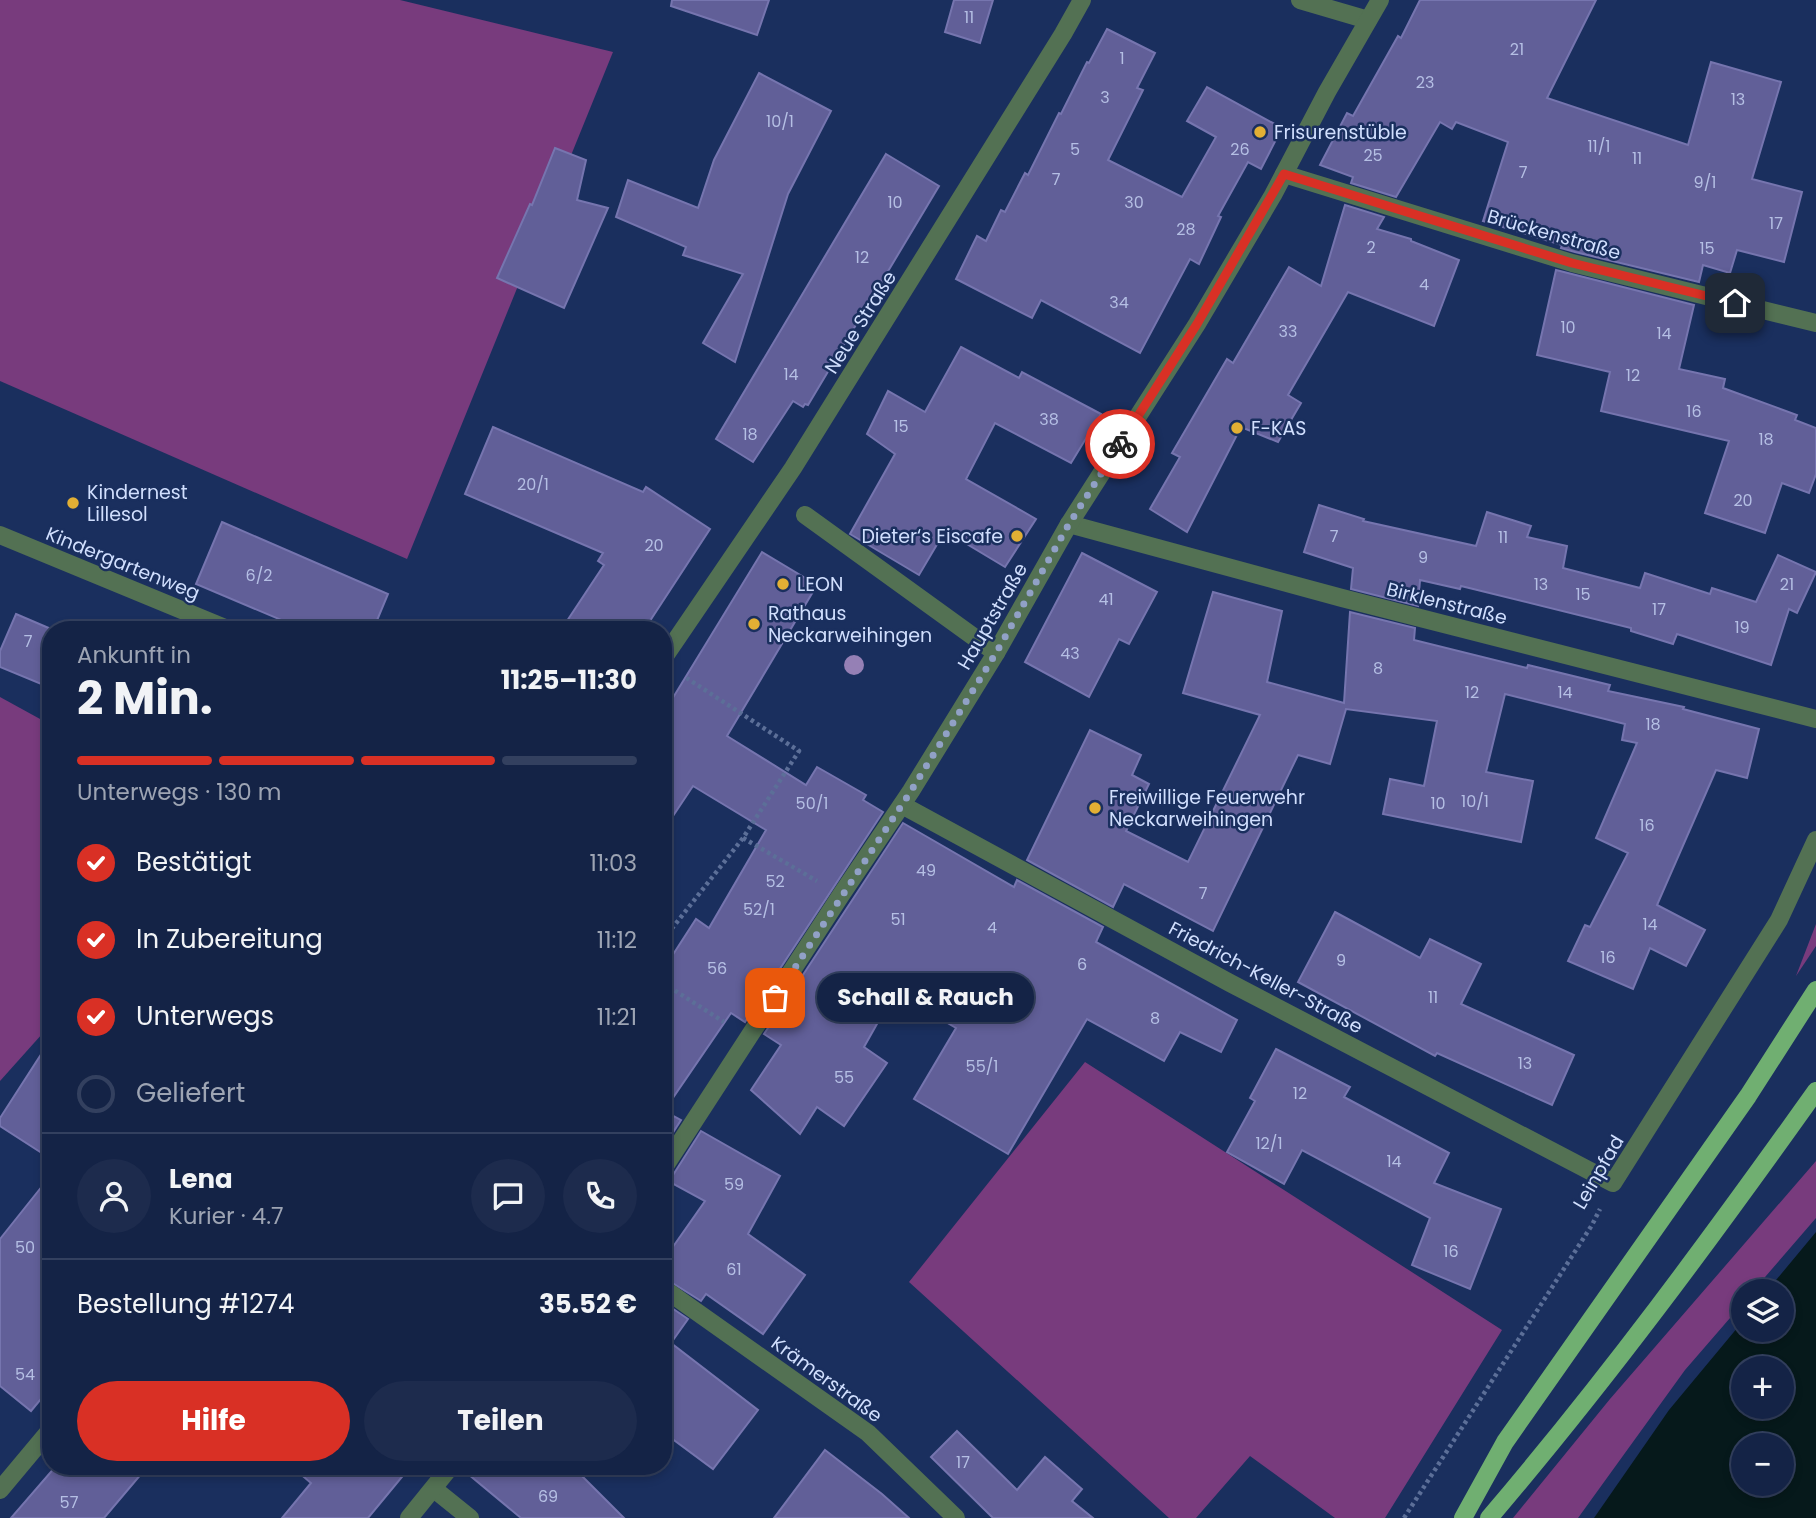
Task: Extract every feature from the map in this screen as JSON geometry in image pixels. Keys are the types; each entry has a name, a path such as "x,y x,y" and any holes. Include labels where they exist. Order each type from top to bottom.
{"main road":[{"path":"1463,1518 1505,1442 1748,1096 1816,990"},
{"path":"1489,1518 1632,1342 1722,1224 1816,1091"}],"street":[{"name":"Neue Straße","path":"672,660 1082,0"},
{"path":"1300,0 1368,20"},
{"name":"Hauptstraße","path":"672,1155 902,805 996,653 1069,524 1197,324 1380,0"},
{"name":"Brückenstraße","path":"1284,174 1572,263 1816,323"},
{"path":"805,515 996,653"},
{"name":"Birklenstraße","path":"1069,524 1342,598 1816,719"},
{"name":"Kindergartenweg","path":"0,535 208,621"},
{"name":"Friedrich-Keller-Straße","path":"902,805 1230,983 1613,1183"},
{"name":"Leinpfad","path":"1613,1183 1779,919 1816,840"},
{"name":"Krämerstraße","path":"672,1294 868,1433 956,1518"},
{"path":"0,1490 42,1440"},
{"path":"409,1518 444,1475"},
{"path":"434,1489 470,1518"}],"path":[{"path":"672,667 799,751 743,838 672,929"},
{"path":"743,838 841,895"},
{"path":"672,988 749,1039"},
{"name":"Leinpfad","path":"1404,1518 1592,1225 1613,1183"}],"shaded area":[{"path":"0,0 400,0 613,52 407,559 0,381"},
{"path":"0,697 42,720 42,1034 0,1081"},
{"path":"1816,924 1816,946 1796,976"},
{"path":"1085,1062 1502,1330 1385,1518 1335,1518 1250,1456 1196,1518 1169,1518 909,1282"},
{"path":"1816,1161 1816,1218 1763,1279 1731,1279 1731,1317 1685,1370 1578,1518 1513,1518 1610,1399"},
{"path":"1816,1232 1816,1518 1594,1518 1669,1410 1731,1335 1731,1342 1794,1342 1794,1279 1777,1279"}],"building":[{"path":"672,0 769,0 757,35 671,6"},
{"path":"954,0 993,0 980,43 945,32"},
{"path":"1420,0 1596,0 1547,98 1688,145 1711,62 1781,82 1752,179 1802,192 1784,262 1737,250 1730,273 1703,265 1699,282 1575,252 1561,248 1562,245 1483,221 1508,142 1456,122 1452,129 1440,122 1396,197 1351,183 1353,177 1320,165 1347,113 1353,116 1398,36 1401,38"},
{"path":"1107,29 1155,53 1137,88 1143,90 1108,160 1182,197 1216,137 1187,121 1207,87 1282,128 1261,169 1248,162 1218,216 1221,217 1199,264 1190,259 1140,353 1041,300 1032,318 956,279 977,236 986,241 1001,210 1005,212 1025,173 1028,175 1059,113 1061,114"},
{"path":"759,73 831,111 788,194 735,362 703,343 743,274 683,255 686,247 616,217 628,180 698,208 714,160"},
{"path":"555,148 586,160 577,200 608,208 564,308 497,278 530,204 532,205"},
{"path":"886,154 939,186 808,405 803,407 793,401 753,462 716,439"},
{"path":"1345,205 1384,217 1377,229 1411,239 1459,260 1434,326 1348,292 1288,395 1301,403 1278,442 1241,427 1187,532 1150,509 1180,457 1172,453 1227,359 1233,363 1289,267 1321,286"},
{"path":"1556,270 1694,305 1679,369 1725,379 1723,388 1797,415 1795,420 1816,428 1816,474 1809,493 1782,483 1765,533 1705,513 1729,441 1601,411 1610,372 1537,355"},
{"path":"961,347 1019,378 1022,372 1101,414 1071,463 995,423 966,479 1036,519 1005,567 945,531 919,575 850,534 895,454 867,434 888,391 925,412"},
{"path":"493,427 643,492 646,487 710,529 650,621 567,621 604,565 598,561 603,553 465,494"},
{"path":"1319,505 1364,519 1363,521 1476,546 1487,512 1531,526 1527,537 1567,546 1563,568 1640,588 1645,573 1710,594 1712,588 1756,602 1778,555 1816,572 1797,613 1789,609 1771,665 1677,634 1673,644 1631,631 1631,628 1461,586 1460,589 1420,580 1418,606 1351,589 1353,568 1304,552"},
{"path":"222,522 388,594 377,621 284,621 196,584"},
{"path":"762,552 817,585 727,736 806,785 817,767 866,795 863,800 883,812 745,1022 731,1013 672,1099 672,956 696,919 709,928 766,830 693,786 672,818 672,699"},
{"path":"1082,553 1157,592 1129,644 1119,639 1089,697 1025,662"},
{"path":"1213,592 1282,611 1267,682 1344,703 1350,612 1415,628 1414,640 1610,685 1608,691 1684,707 1683,709 1759,729 1747,778 1716,770 1657,905 1705,930 1686,966 1650,948 1633,989 1568,961 1585,925 1590,927 1628,853 1596,838 1637,743 1622,740 1625,724 1505,694 1486,772 1533,781 1521,842 1383,814 1390,779 1424,786 1437,721 1346,709 1330,764 1298,755 1213,931 1124,884 1113,907 1027,860 1090,730 1141,755 1132,775 1149,784 1126,831 1188,862 1260,715 1183,693"},
{"path":"16,614 42,625 42,684 0,667 0,651"},
{"path":"903,823 1014,887 1017,880 1103,927 1096,942 1237,1020 1221,1052 1180,1032 1164,1061 1087,1019 1008,1154 914,1099 956,1028 895,992 864,1047 887,1063 844,1126 817,1107 800,1134 751,1090 781,1045 764,1034"},
{"path":"1335,912 1420,958 1430,939 1481,964 1461,1004 1574,1055 1552,1105 1437,1053 1435,1056 1298,982"},
{"path":"1276,1049 1350,1087 1344,1097 1449,1153 1434,1183 1501,1209 1470,1289 1412,1265 1430,1218 1302,1150 1284,1184 1227,1152 1255,1101 1250,1098"},
{"path":"42,1053 42,1153 0,1126 0,1118"},
{"path":"672,1115 681,1120 672,1134"},
{"path":"701,1131 780,1176 748,1234 805,1275 763,1334 706,1294 701,1301 672,1283 672,1248 705,1201 672,1183 673,1175"},
{"path":"42,1186 42,1398 31,1411 0,1386 0,1239"},
{"path":"672,1308 688,1319 672,1342"},
{"path":"672,1344 758,1410 713,1469 672,1439"},
{"path":"957,1431 1017,1490 1045,1457 1082,1489 1072,1501 1093,1518 993,1518 931,1457"},
{"path":"825,1450 882,1494 909,1518 774,1518"},
{"path":"48,1475 140,1475 104,1518 11,1518"},
{"path":"302,1475 404,1475 368,1518 282,1518 311,1483"},
{"path":"469,1475 581,1475 624,1518 521,1518"}],"way so far":[{"path":"775,998 911,791 996,653 1069,524 1120,444"}],"place":[{"name":"Frisurenstüble","path":"1260,132"},
{"name":"F-KAS","path":"1237,428"},
{"name":"Kindernest Lillesol","path":"73,503"},
{"name":"Dieter‘s Eiscafe","path":"1017,536"},
{"name":"LEON","path":"783,584"},
{"name":"Rathaus Neckarweihingen","path":"754,624"},
{"name":"Freiwillige Feuerwehr Neckarweihingen","path":"1095,808"},
{"name":"Schall & Rauch","path":"775,998"}],"route":[{"path":"1120,444 1197,324 1284,174 1572,263 1735,303"}]}
